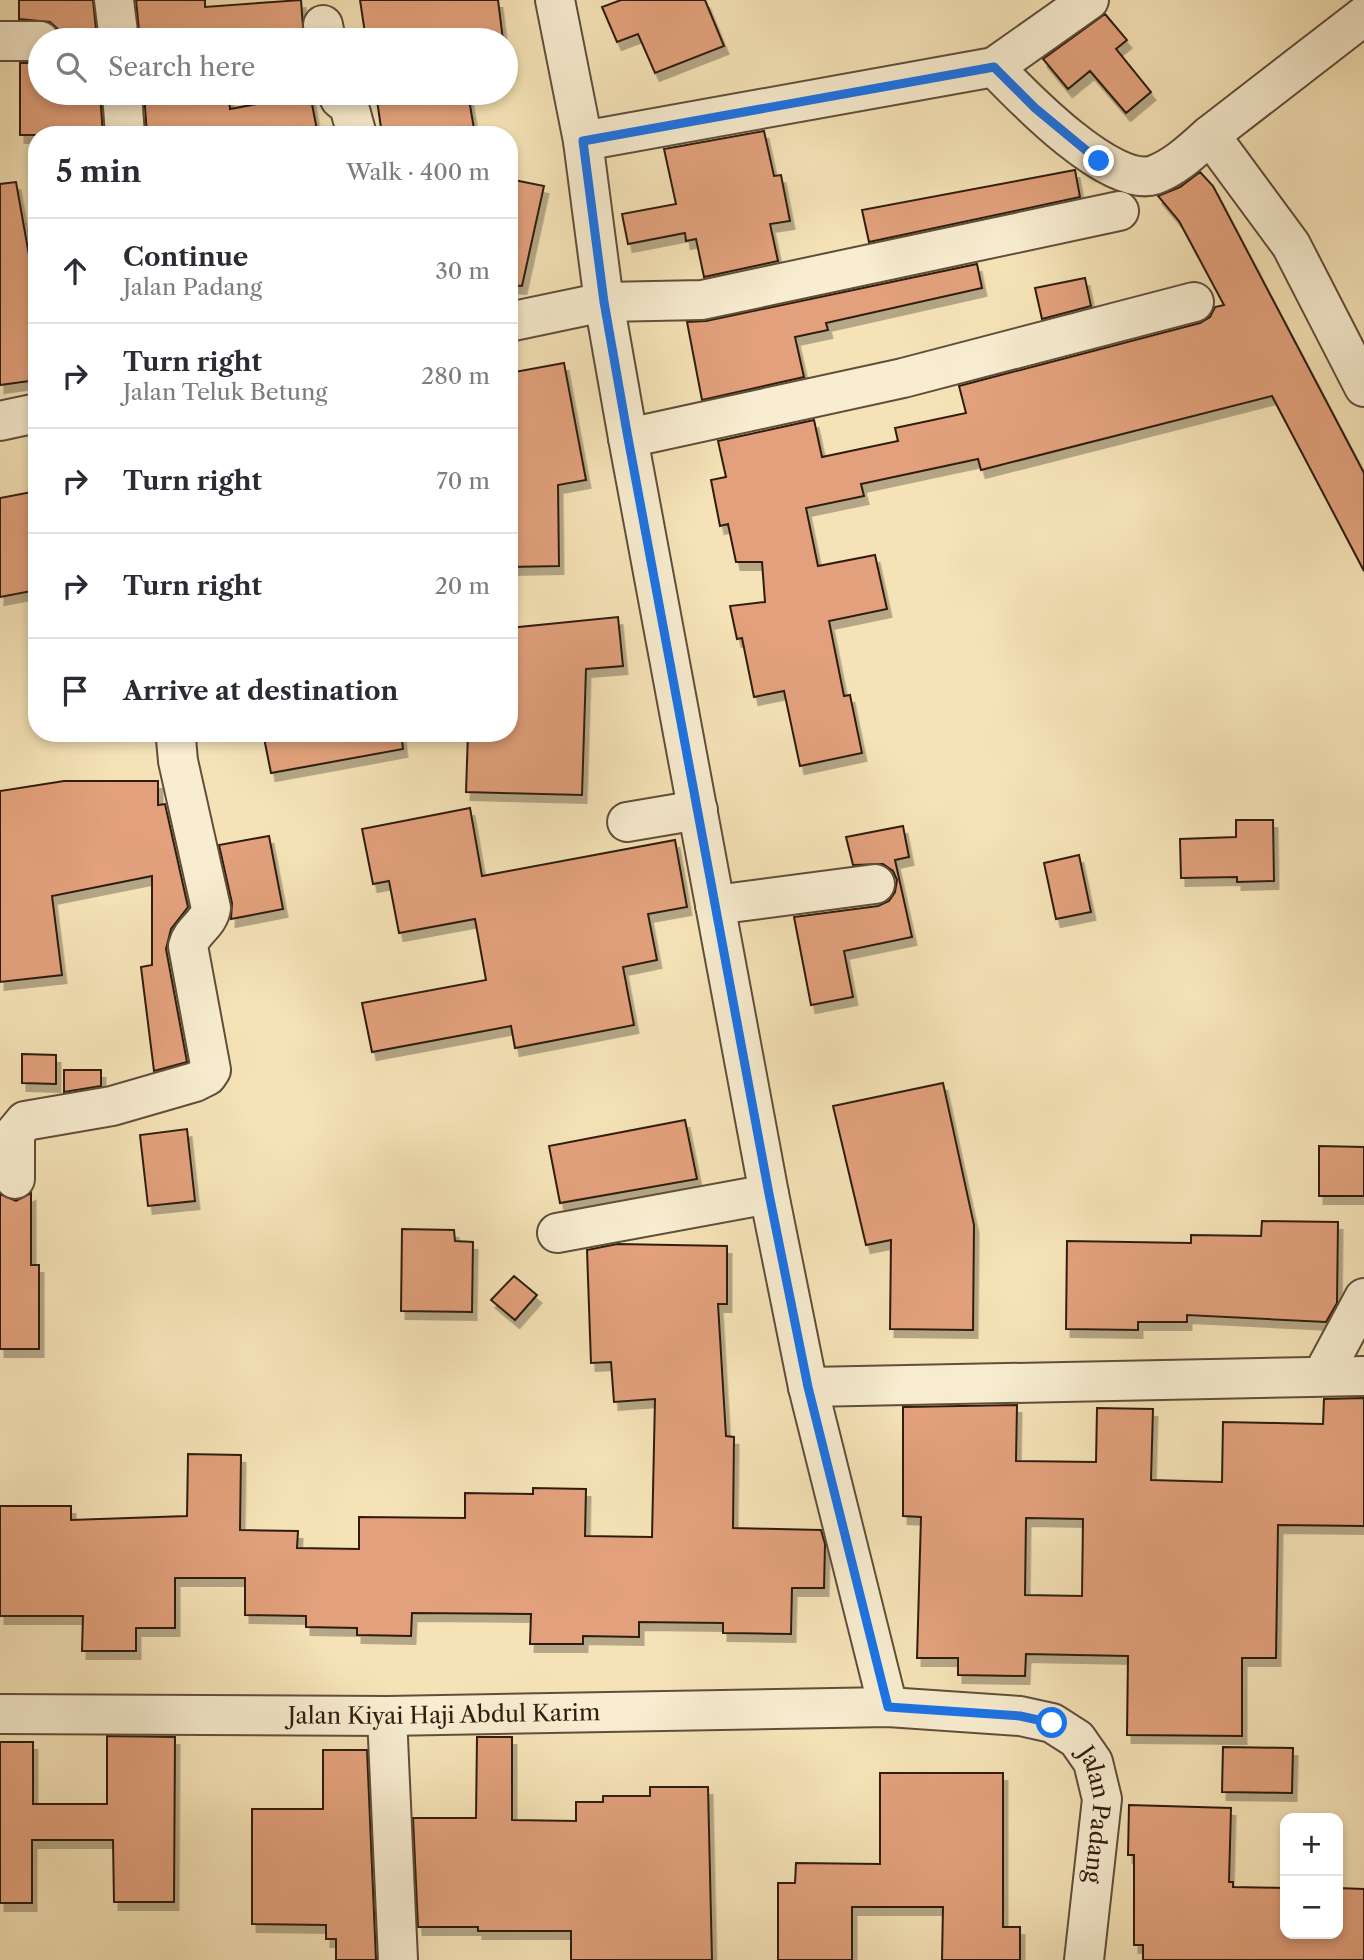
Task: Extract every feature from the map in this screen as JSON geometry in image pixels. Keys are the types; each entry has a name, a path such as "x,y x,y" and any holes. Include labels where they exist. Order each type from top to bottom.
{"street":[{"path":"114,0 118,28"},
{"path":"555,0 583,141 604,302 628,438 769,1194 808,1387 888,1707"},
{"path":"583,141 994,67 1089,0"},
{"path":"994,67 1035,108 1099,161 1126,172 1151,176 1183,160 1210,135 1364,16"},
{"path":"0,41 28,41"},
{"path":"123,105 124,126"},
{"path":"348,105 354,126"},
{"path":"1210,135 1291,246 1364,387"},
{"path":"518,319 604,302 702,300 1119,211"},
{"path":"628,438 903,379 1194,302"},
{"path":"0,421 28,415"},
{"path":"15,1179 15,1133 25,1121 112,1106 195,1082 207,1076 211,1070 188,946 190,936 210,917 211,908 178,761 176,742"},
{"path":"627,822 698,810"},
{"path":"715,905 875,884"},
{"path":"557,1233 769,1194"},
{"path":"1322,1376 1364,1298"},
{"path":"808,1387 1364,1376"},
{"name":"Jalan Kiyai Haji Abdul Karim","path":"0,1714 387,1716 888,1707"},
{"name":"Jalan Padang","path":"888,1707 1020,1716 1052,1723 1077,1739 1093,1762 1102,1799 1084,1960"},
{"path":"387,1716 398,1960"}],"building":[{"path":"19,0 93,0 96,28 57,28 50,22 19,19"},
{"path":"136,0 205,0 205,7 301,0 303,28 139,28"},
{"path":"360,0 498,0 502,28 364,28"},
{"path":"621,0 705,0 724,46 655,73 638,34 617,42 602,7"},
{"path":"1105,14 1127,40 1116,49 1151,92 1126,113 1090,71 1068,89 1043,59"},
{"path":"20,63 28,63 28,105 101,105 102,126 28,126 28,135 20,135"},
{"path":"145,105 230,105 230,109 251,105 312,105 316,126 146,126"},
{"path":"378,105 470,105 474,126 381,126"},
{"path":"764,131 774,176 781,175 790,221 770,224 778,261 704,277 696,239 686,241 685,233 628,244 622,214 676,204 664,149"},
{"path":"1075,170 1080,197 869,242 862,210"},
{"path":"1200,172 1213,186 1364,473 1364,571 1272,396 981,470 978,459 861,484 864,496 806,508 818,566 875,555 887,609 829,621 844,696 850,695 862,753 800,766 784,691 754,697 742,638 737,639 730,606 765,602 762,562 736,562 728,524 720,526 711,480 726,477 718,441 814,420 822,457 898,441 895,428 966,413 959,386 1200,323 1210,317 1215,307 1224,305 1179,221 1158,196 1180,187"},
{"path":"518,181 544,186 522,286 518,286"},
{"path":"16,182 28,249 28,381 0,385 0,184"},
{"path":"977,264 982,288 826,323 828,330 795,337 804,377 702,400 687,322 706,321"},
{"path":"1085,278 1091,306 1042,319 1035,288"},
{"path":"564,363 586,480 558,485 559,566 518,567 518,371"},
{"path":"28,493 28,592 0,597 0,498"},
{"path":"618,617 623,666 586,669 582,795 466,792 468,742 518,742 518,627"},
{"path":"265,742 402,742 403,749 271,773"},
{"path":"64,781 158,781 158,805 165,804 188,907 171,929 166,949 187,1062 154,1071 141,967 152,965 152,876 52,896 62,975 0,982 0,791"},
{"path":"470,808 482,876 675,840 687,907 648,914 657,960 623,967 634,1025 515,1048 511,1026 372,1052 362,1003 486,980 475,919 399,933 389,881 373,884 362,829"},
{"path":"1236,820 1273,820 1274,881 1237,882 1237,877 1181,878 1180,839 1236,837"},
{"path":"903,826 909,857 895,860 912,937 844,951 853,997 811,1005 794,917 878,906 889,901 895,892 897,880 893,871 883,864 853,865 846,837"},
{"path":"269,836 283,909 231,919 232,903 219,845"},
{"path":"1079,855 1091,912 1056,919 1044,863"},
{"path":"22,1054 56,1055 56,1084 22,1083"},
{"path":"64,1070 101,1070 101,1086 64,1092"},
{"path":"943,1083 974,1225 973,1330 890,1329 891,1240 866,1245 833,1106"},
{"path":"685,1120 697,1179 560,1203 549,1146"},
{"path":"187,1129 195,1201 148,1206 140,1135"},
{"path":"1319,1146 1364,1147 1364,1196 1319,1196"},
{"path":"31,1193 31,1265 39,1265 39,1349 0,1349 0,1194 16,1201"},
{"path":"1262,1221 1338,1222 1337,1303 1326,1322 1187,1315 1187,1322 1138,1322 1138,1330 1066,1329 1067,1241 1191,1243 1191,1235 1261,1236"},
{"path":"402,1229 454,1230 455,1241 473,1242 472,1312 401,1311"},
{"path":"617,1244 727,1246 727,1304 718,1304 726,1436 734,1437 733,1528 821,1530 825,1544 824,1588 792,1588 791,1634 723,1633 723,1623 639,1622 639,1637 583,1636 583,1644 530,1644 531,1614 412,1613 411,1636 357,1635 357,1628 306,1627 306,1616 245,1615 245,1578 175,1578 175,1628 136,1628 136,1651 82,1651 83,1616 0,1616 0,1506 71,1506 71,1520 187,1516 188,1454 241,1455 240,1530 298,1531 297,1548 359,1549 359,1517 465,1518 465,1493 533,1494 533,1488 586,1489 585,1536 652,1537 655,1399 614,1402 611,1362 591,1363 587,1250"},
{"path":"514,1276 537,1295 515,1320 491,1300"},
{"path":"1364,1398 1364,1526 1278,1525 1276,1658 1242,1658 1242,1736 1127,1735 1128,1656 1026,1654 1025,1676 958,1675 958,1658 917,1658 921,1517 903,1516 903,1407 1017,1405 1016,1461 1096,1462 1097,1408 1153,1409 1151,1480 1222,1482 1223,1422 1323,1424 1324,1399","holes":["1026,1518 1083,1519 1082,1596 1025,1595"]},
{"path":"107,1736 175,1737 174,1902 114,1902 113,1840 32,1840 32,1903 0,1903 0,1742 33,1742 33,1804 107,1804"},
{"path":"477,1737 512,1737 512,1820 576,1821 576,1802 603,1802 603,1796 650,1796 650,1787 708,1787 712,1960 571,1960 571,1931 478,1931 478,1927 418,1927 413,1818 476,1818"},
{"path":"1223,1747 1293,1748 1292,1793 1222,1792"},
{"path":"323,1750 367,1750 376,1960 336,1960 336,1939 326,1939 326,1925 252,1924 252,1809 323,1809"},
{"path":"880,1773 1003,1773 1003,1927 1020,1927 1020,1960 942,1960 943,1907 852,1907 852,1960 778,1960 778,1883 795,1883 796,1863 880,1864"},
{"path":"1129,1805 1231,1808 1229,1882 1233,1882 1233,1887 1280,1888 1280,1939 1343,1939 1343,1888 1364,1889 1364,1960 1143,1960 1143,1945 1134,1945 1134,1855 1128,1855"}],"route":[{"path":"1052,1723 1020,1716 888,1707 808,1387 769,1194 628,438 604,302 583,141 994,67 1035,108 1099,161"}]}
